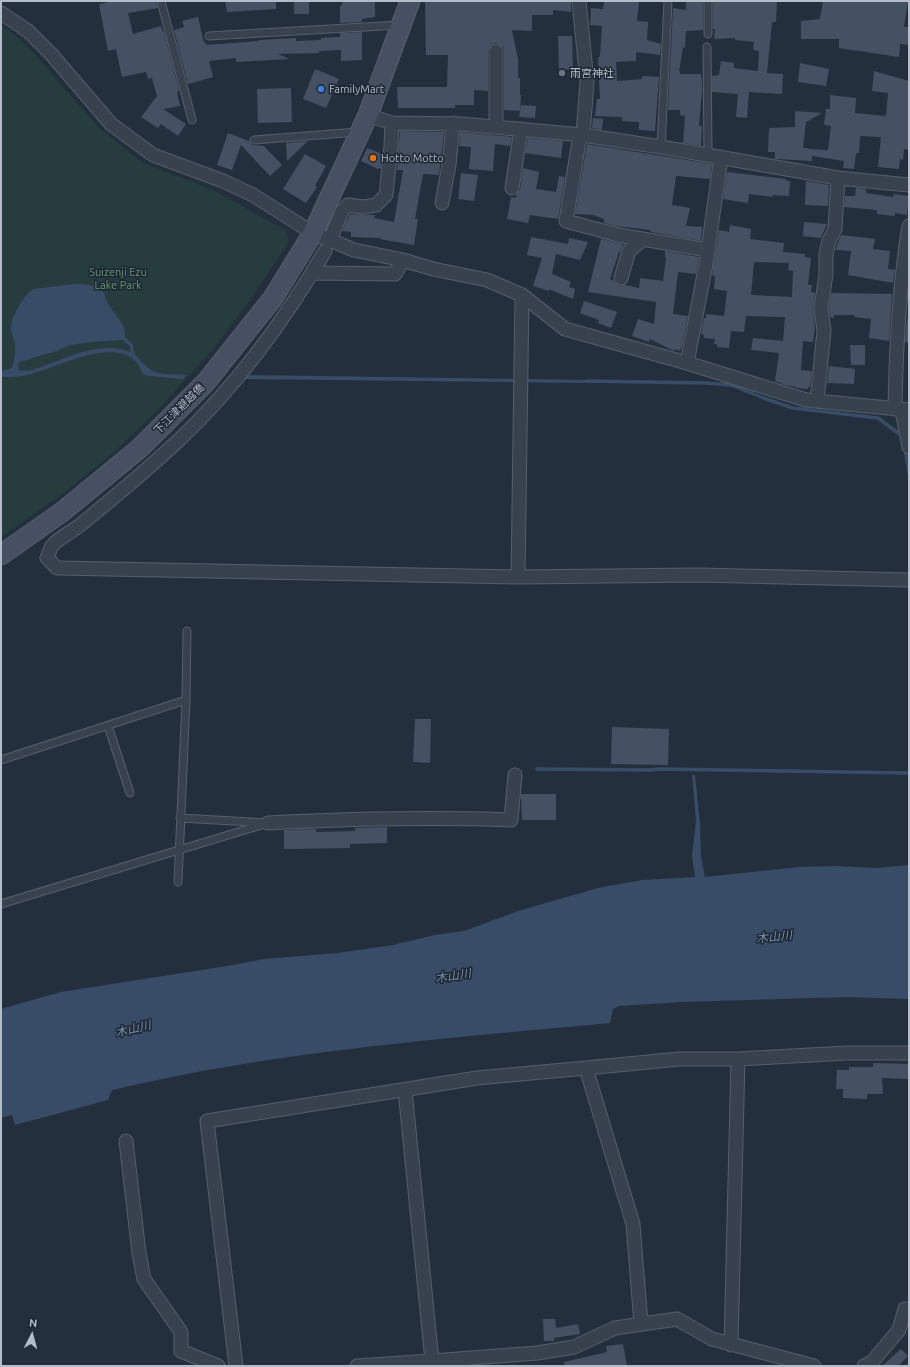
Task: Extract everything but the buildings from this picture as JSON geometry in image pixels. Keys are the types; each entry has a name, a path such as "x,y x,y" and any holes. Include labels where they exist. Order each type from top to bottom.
{"street":[{"name":"下江津避越僑","path":"1,555 62,512 140,448 206,382 273,298 310,237 368,115 410,1"},
{"path":"579,1 587,82 582,135 566,221 618,235 708,250"},
{"path":"1,13 28,31 37,40 111,124 153,155 223,181 252,195 310,237 354,250 403,260 433,269 488,280 522,295 565,329 687,363 806,400 902,410"},
{"path":"496,51 496,127"},
{"path":"368,115 392,122 453,123 582,135 721,157 838,178 909,185"},
{"path":"332,235 342,210 348,205 363,207 376,205 386,195 392,122"},
{"path":"442,203 449,165 453,123"},
{"path":"512,188 521,130"},
{"path":"687,363 708,250 721,157"},
{"path":"817,401 824,331 821,308 826,274 826,254 829,241 835,229 838,178"},
{"path":"909,226 896,356 902,410 909,447"},
{"path":"620,278 629,251 643,239"},
{"path":"325,251 313,273 266,342 228,388 180,439 84,522 52,545 47,558 57,568 518,577 699,575 909,580"},
{"path":"313,273 395,274 403,260"},
{"path":"518,577 522,295"},
{"path":"268,823 353,819 511,820 515,774"},
{"path":"236,1366 207,1121 476,1078 680,1059 738,1059 847,1052 909,1053"},
{"path":"731,1345 738,1059"},
{"path":"586,1068 633,1224 641,1324"},
{"path":"405,1090 432,1364"},
{"path":"126,1141 139,1253 144,1279 181,1332 181,1351 218,1366"},
{"path":"864,1366 872,1362 899,1330 905,1309 909,1309"},
{"path":"357,1366 432,1364 537,1353 574,1347 615,1328 678,1319 712,1339 814,1366"}],"lane":[{"path":"161,1 192,120"},
{"path":"661,147 668,1"},
{"path":"708,1 708,34"},
{"path":"209,36 401,24"},
{"path":"707,47 708,155"},
{"path":"254,140 360,132"},
{"path":"178,882 186,700 187,631"},
{"path":"1,760 186,700"},
{"path":"108,726 130,793"},
{"path":"180,818 268,823"},
{"path":"1,904 268,823"}],"green space":[{"name":"Suizenji Ezu Lake Park","path":"1,26 14,34 34,53 98,127 142,162 215,191 285,230 289,242 217,345 157,411 113,453 64,493 1,537"}],"water":[{"path":"73,284 96,287 104,292 108,304 123,325 125,337 133,345 135,354 146,366 151,370 162,374 187,375 183,379 149,376 143,374 130,357 118,353 105,352 77,358 23,376 1,377 1,371 12,368 14,360 15,344 11,325 15,314 21,302 33,289","holes":["123,340 130,346 130,352 116,348 101,348 79,353 28,371 19,370 18,364 20,361 57,351 70,345"]},
{"path":"246,375 592,380 591,383 243,379"},
{"name":"木山川","path":"692,775 695,775 700,823 701,857 705,877 799,867 835,866 876,868 909,865 909,999 848,997 682,1002 619,1006 613,1009 610,1023 400,1043 244,1064 112,1090 108,1100 15,1125 12,1115 1,1118 1,1009 61,992 264,959 338,953 393,945 435,935 464,931 518,911 598,888 642,880 695,877 692,855 696,821"}],"waterway":[{"path":"587,381 706,383 731,385 793,408 878,418 902,436"},
{"path":"905,448 909,473"},
{"path":"537,769 659,769 909,773"}],"place":[{"name":"雨宮神社","path":"562,73"},
{"name":"FamilyMart","path":"321,89"},
{"name":"Hotto Motto","path":"373,158"}]}
